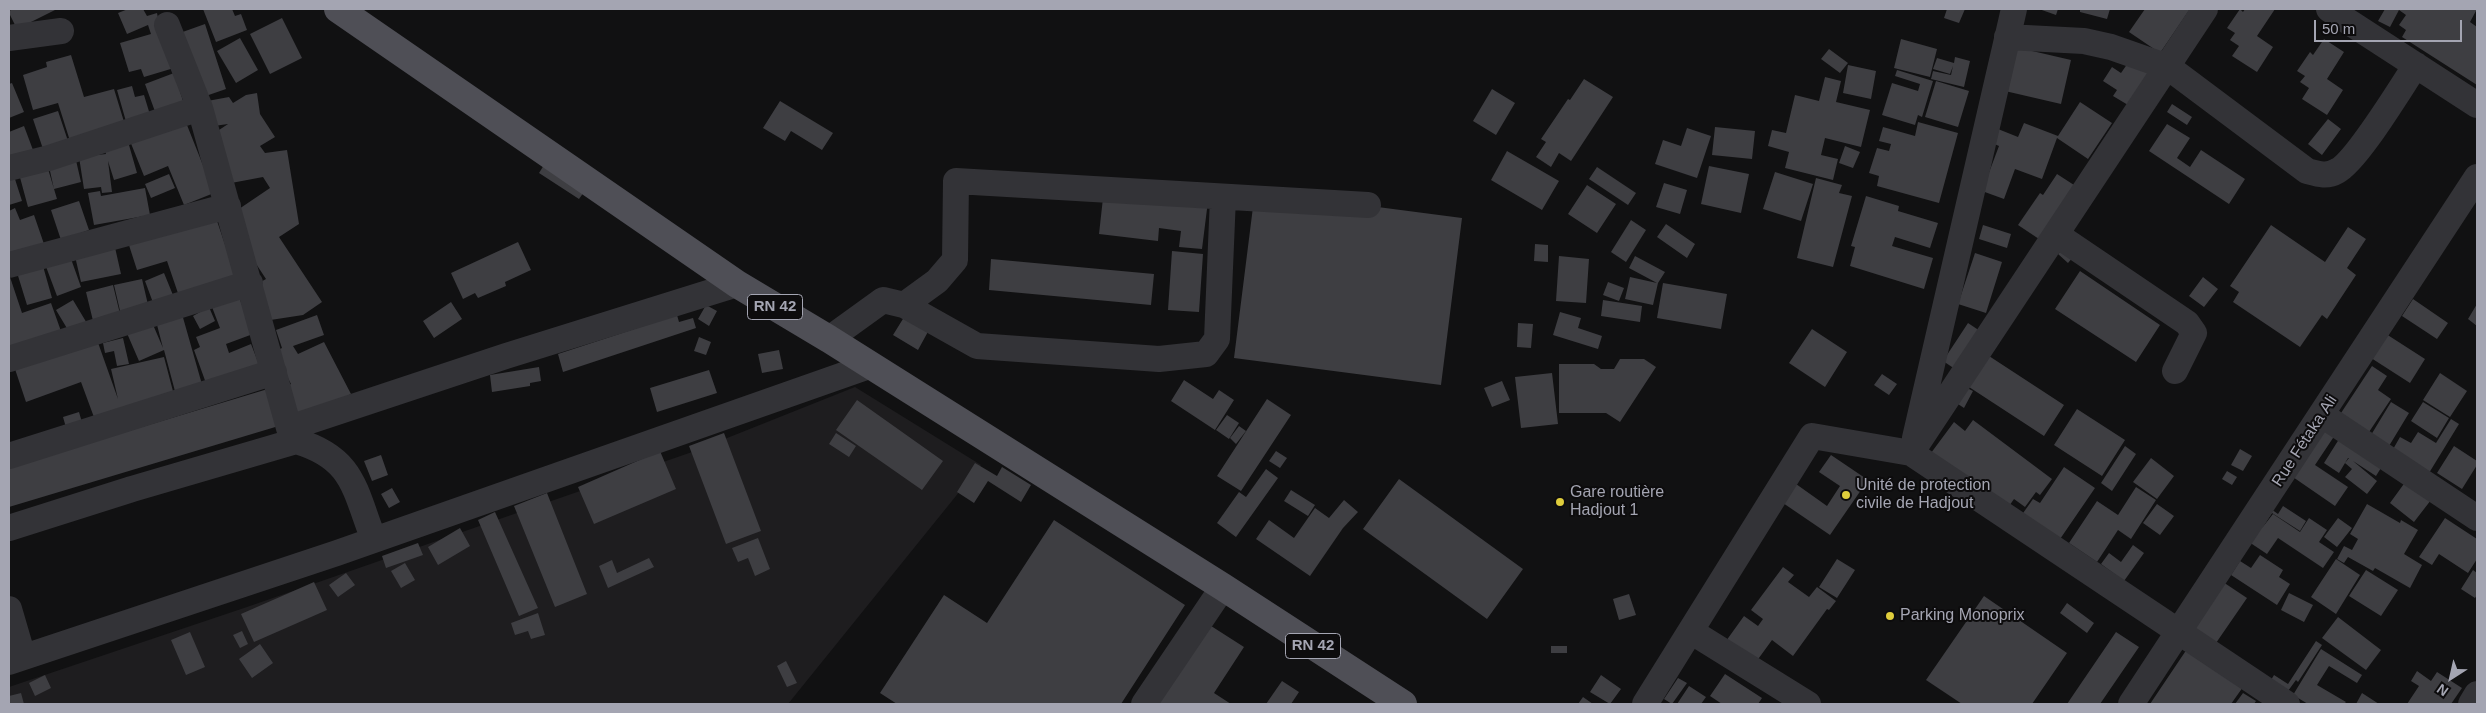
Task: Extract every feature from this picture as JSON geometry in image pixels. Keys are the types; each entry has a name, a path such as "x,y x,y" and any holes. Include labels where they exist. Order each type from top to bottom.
{"main road":[{"name":"RN 42","path":"338,9 737,284 1223,587 1403,704"}],"street":[{"path":"1911,454 2014,9"},
{"path":"1911,454 2168,68 2205,9"},
{"path":"2329,9 2477,105"},
{"path":"167,25 200,108 293,434 337,460 351,478 374,540"},
{"path":"9,38 61,31"},
{"path":"2007,37 2084,41 2111,47 2168,68 2307,171 2324,176 2338,171 2354,155 2416,65"},
{"path":"9,168 49,158 200,108"},
{"name":"Rue Fétaka Ali","path":"2131,704 2477,177"},
{"path":"904,305 937,281 956,260 956,181 1368,205"},
{"path":"829,340 883,300 904,305 977,346 1159,359 1206,354 1217,339 1223,196"},
{"path":"9,265 228,206"},
{"path":"2057,235 2187,323 2194,333 2175,371"},
{"path":"9,359 250,283"},
{"path":"9,528 132,489 293,434 506,356 737,284"},
{"path":"9,609 16,660 374,540 869,366"},
{"path":"9,456 274,372"},
{"path":"2322,414 2477,518"},
{"path":"1646,704 1812,436 1911,454 2287,704"},
{"path":"1144,704 1223,587"},
{"path":"1692,632 1808,704"},
{"path":"2471,704 2477,694"}],"shaded area":[{"path":"855,387 981,465 788,704 9,704 9,687 247,607 692,452"}],"building":[{"path":"11,9 57,9 17,29 9,13"},
{"path":"128,9 143,9 147,16 157,13 162,37 174,68 144,77 141,69 129,72 120,43 151,34 148,25 127,34 118,13"},
{"path":"203,9 232,9 235,16 241,14 247,30 216,42"},
{"path":"1947,9 1965,9 1959,23 1944,18"},
{"path":"2039,9 2058,9 2056,15"},
{"path":"2080,9 2110,9 2107,19 2080,12"},
{"path":"2145,9 2190,9 2160,53 2129,32"},
{"path":"2240,9 2243,12 2245,9 2275,9 2257,36 2273,47 2257,72 2232,56 2239,46 2230,40 2235,33 2227,28"},
{"path":"2385,9 2477,9 2470,22 2477,27 2477,85 2402,37 2406,30 2399,25 2406,15 2399,10 2390,27 2378,21"},
{"path":"282,18 302,58 270,74 250,34"},
{"path":"205,24 226,89 200,98 177,34"},
{"path":"240,38 258,70 236,83 217,51"},
{"path":"1901,39 1937,49 1930,77 1894,68"},
{"path":"2324,39 2344,52 2327,79 2343,90 2327,115 2302,99 2309,88 2300,82 2305,76 2297,71 2310,52 2313,55"},
{"path":"2015,47 2071,60 2061,104 2005,91"},
{"path":"1829,49 1848,63 1840,73 1821,59"},
{"path":"71,55 84,97 114,89 125,125 70,141 58,103 33,110 23,75 47,67 46,62"},
{"path":"1955,57 1970,61 1964,87 1931,79 1933,71 1951,75 1953,66 1950,74 1933,69 1937,58 1954,63"},
{"path":"2130,60 2149,72 2128,105 2113,96 2117,90 2103,81 2112,67 2121,73"},
{"path":"1848,65 1876,71 1871,99 1843,93"},
{"path":"1897,70 1933,81 1922,117 1918,115 1915,125 1882,115 1892,83 1918,91 1920,84 1895,76"},
{"path":"174,73 185,107 157,117 145,84"},
{"path":"1825,77 1841,81 1836,102 1870,110 1861,147 1825,138 1821,155 1838,159 1833,180 1785,168 1789,152 1768,146 1772,130 1786,133 1795,95 1819,101"},
{"path":"1584,79 1613,97 1571,161 1559,153 1551,167 1536,157 1546,142 1541,139"},
{"path":"1936,81 1969,91 1958,127 1925,117"},
{"path":"12,83 24,112 9,118 9,84"},
{"path":"132,86 135,97 144,95 151,118 127,125 117,90"},
{"path":"1492,89 1515,103 1496,135 1473,121"},
{"path":"257,93 260,114 275,137 260,146 265,153 287,150 299,224 279,237 322,302 303,315 264,321 257,284 266,279 241,241 236,211 270,188 263,177 226,184 210,136 228,124 207,127 202,102 229,97 233,103 246,95"},
{"path":"780,101 833,133 822,150 791,131 785,141 763,128"},
{"path":"2080,102 2112,123 2088,159 2057,138 2042,179 2015,169 2004,199 1982,191 1999,146 1992,143 1998,129 2018,137 2024,123 2058,136"},
{"path":"2172,104 2192,117 2187,125 2167,112"},
{"path":"58,111 68,141 43,149 33,119"},
{"path":"2328,119 2341,129 2322,155 2308,144"},
{"path":"185,120 214,193 184,205 168,166 144,176 130,141"},
{"path":"1918,122 1958,133 1939,203 1877,186 1879,176 1869,173 1877,148 1889,151 1891,144 1879,141 1883,127 1915,136"},
{"path":"2167,124 2190,138 2177,158 2190,167 2201,150 2245,179 2229,204 2149,151"},
{"path":"24,126 33,150 9,159 9,132"},
{"path":"1715,127 1755,131 1752,159 1712,155"},
{"path":"1687,128 1711,136 1697,178 1655,164 1663,140 1681,146"},
{"path":"127,138 137,173 114,180 108,161 112,192 102,193 101,187 84,189 79,157 106,154 103,145"},
{"path":"1845,146 1860,152 1853,168 1839,163"},
{"path":"1507,151 1559,181 1542,210 1491,180"},
{"path":"75,156 81,182 54,189 48,162"},
{"path":"46,162 57,199 28,207 18,170"},
{"path":"544,165 584,192 579,199 539,173"},
{"path":"1709,166 1749,174 1741,213 1701,204"},
{"path":"1597,167 1636,193 1628,205 1589,179"},
{"path":"1775,172 1813,184 1801,221 1763,209"},
{"path":"169,174 175,188 151,198 145,184"},
{"path":"2057,174 2074,185 2039,239 2018,225 2040,193 2043,195"},
{"path":"14,176 22,201 9,205 9,177"},
{"path":"1816,178 1842,185 1839,193 1852,196 1833,267 1797,258"},
{"path":"1664,183 1687,190 1680,214 1656,207"},
{"path":"1587,185 1616,204 1597,233 1568,214"},
{"path":"145,188 150,215 94,225 88,193 100,191 101,196"},
{"path":"1104,189 1208,201 1202,249 1179,247 1181,231 1159,228 1158,241 1099,234"},
{"path":"1255,191 1462,218 1441,385 1234,358"},
{"path":"1866,196 1899,206 1898,211 1938,223 1930,248 1895,237 1892,246 1933,258 1924,289 1850,266 1855,247 1851,246"},
{"path":"79,201 89,230 61,240 51,210"},
{"path":"15,208 20,220 34,215 44,244 9,256 9,211"},
{"path":"214,212 238,283 181,302 167,261 137,270 127,239"},
{"path":"1631,220 1646,230 1626,262 1611,252"},
{"path":"1666,224 1695,244 1687,258 1657,237"},
{"path":"1983,225 2011,234 2007,248 1979,239"},
{"path":"2271,225 2325,262 2348,227 2366,239 2347,268 2356,275 2327,319 2322,315 2300,347 2233,302 2239,292 2230,286"},
{"path":"518,242 531,270 505,282 506,286 478,298 475,293 463,299 451,273"},
{"path":"114,243 121,274 81,282 74,252"},
{"path":"1535,244 1548,245 1548,262 1534,261"},
{"path":"2064,247 2074,256 2068,263 2058,254"},
{"path":"1172,251 1203,254 1199,312 1168,310"},
{"path":"1975,253 2002,262 1986,313 1958,304"},
{"path":"70,256 81,287 57,296 45,264"},
{"path":"1559,256 1589,259 1586,303 1556,301"},
{"path":"1635,256 1665,272 1658,283 1653,305 1625,299 1630,277 1657,283 1629,268"},
{"path":"41,259 52,298 27,305 15,266"},
{"path":"991,259 1154,274 1151,305 989,290"},
{"path":"2080,271 2160,325 2136,362 2055,309"},
{"path":"164,273 175,300 155,308 145,281"},
{"path":"9,274 22,313 51,303 62,334 9,352"},
{"path":"2203,277 2218,289 2204,307 2189,296"},
{"path":"142,279 149,309 121,315 114,285"},
{"path":"1608,282 1624,288 1619,301 1603,295"},
{"path":"1663,283 1727,294 1721,329 1657,318"},
{"path":"113,285 121,318 94,325 86,292"},
{"path":"239,297 253,334 226,344 229,353 251,344 260,367 207,386 194,350 200,347 196,337 220,328 212,307"},
{"path":"2413,299 2448,323 2437,339 2402,316"},
{"path":"73,300 88,325 71,335 56,310"},
{"path":"1603,300 1642,306 1640,322 1601,316"},
{"path":"451,302 462,319 434,338 423,321"},
{"path":"2477,304 2477,326 2468,319"},
{"path":"706,305 717,311 709,326 698,319"},
{"path":"209,307 215,321 200,329 193,316"},
{"path":"1560,312 1581,318 1578,328 1602,336 1598,349 1553,335"},
{"path":"182,314 203,388 176,395 164,350 139,361 126,331 151,320 163,348 156,321"},
{"path":"906,314 930,328 918,350 893,335"},
{"path":"317,315 324,335 293,346 298,354 324,342 351,394 300,420 284,388 291,384 274,352 282,348 276,330"},
{"path":"677,315 679,322 693,318 696,328 563,372 558,354"},
{"path":"1518,323 1533,324 1531,348 1517,347"},
{"path":"1968,323 1980,331 1955,369 1943,361"},
{"path":"1812,329 1847,352 1825,387 1789,363"},
{"path":"2383,332 2425,359 2410,383 2368,356"},
{"path":"96,337 118,399 111,369 164,357 174,395 95,420 81,382 26,402 14,366"},
{"path":"699,337 711,342 706,355 694,351"},
{"path":"123,338 129,364 117,366 114,351 105,353 103,343"},
{"path":"779,350 783,369 762,373 758,354"},
{"path":"1989,356 2064,405 2044,436 1969,387"},
{"path":"1620,359 1644,359 1656,367 1620,422 1606,413 1559,413 1559,364 1594,364 1601,369 1614,369"},
{"path":"2372,366 2387,376 2378,390 2391,399 2369,432 2341,413"},
{"path":"539,367 541,381 530,383 530,386 492,392 490,375"},
{"path":"709,370 717,393 657,412 650,388"},
{"path":"1552,373 1558,424 1521,428 1515,377"},
{"path":"2440,373 2467,391 2450,417 2423,400"},
{"path":"1882,374 1897,384 1889,395 1874,385"},
{"path":"1184,380 1213,399 1219,390 1234,400 1215,430 1171,401"},
{"path":"1502,381 1510,400 1492,407 1484,388"},
{"path":"271,388 282,425 9,507 9,467"},
{"path":"1967,388 1973,391 1964,408 1958,404"},
{"path":"1267,399 1291,415 1241,491 1217,476"},
{"path":"857,400 943,461 922,490 836,430"},
{"path":"2391,402 2409,413 2389,446 2371,435"},
{"path":"2423,402 2449,418 2437,438 2411,421"},
{"path":"2077,409 2125,440 2102,476 2054,445"},
{"path":"79,412 83,426 67,431 63,417"},
{"path":"1227,415 1239,423 1229,439 1216,430"},
{"path":"2451,419 2459,424 2429,473 2392,451 2400,437 2411,443 2418,432 2436,443"},
{"path":"1973,420 2052,479 2040,495 2036,492 2025,507 2014,499 2007,509 1931,453 1954,422 1965,431"},
{"path":"1239,426 1246,431 1236,444 1230,438"},
{"path":"2323,427 2335,435 2315,465 2348,487 2335,506 2290,475"},
{"path":"724,433 761,531 726,544 689,446"},
{"path":"836,433 856,446 849,457 829,444"},
{"path":"2341,436 2384,463 2376,476 2353,461 2377,481 2367,494 2345,477 2352,469 2345,463 2339,473 2324,463"},
{"path":"2125,446 2136,454 2112,491 2101,483"},
{"path":"2454,446 2477,461 2477,465 2462,489 2437,473"},
{"path":"2240,449 2252,456 2243,471 2231,465"},
{"path":"660,451 676,489 594,524 578,487"},
{"path":"1276,451 1287,458 1280,468 1269,461"},
{"path":"381,455 388,475 372,481 364,461"},
{"name":"Unité de protection civile de Hadjout","path":"1831,455 1868,480 1830,535 1783,503 1796,484 1827,506 1840,486 1819,472"},
{"path":"2151,458 2174,476 2157,499 2133,482"},
{"path":"975,463 997,476 1002,467 1031,485 1021,502 988,481 974,503 957,492"},
{"path":"2064,467 2095,488 2058,542 2021,516 2033,499 2040,503"},
{"path":"1266,469 1278,478 1236,537 1217,523 1239,492 1246,497"},
{"path":"2227,471 2237,477 2232,485 2222,479"},
{"path":"1399,479 1523,569 1487,619 1363,529"},
{"path":"2406,481 2431,500 2414,522 2390,503"},
{"path":"2136,487 2156,500 2131,539 2118,530 2097,562 2069,543 2097,501 2118,515"},
{"path":"392,488 400,502 389,508 381,494"},
{"path":"1291,490 1315,505 1308,516 1284,501"},
{"path":"547,493 587,594 555,607 514,506"},
{"path":"1344,500 1358,512 1343,528 1310,576 1256,539 1269,520 1294,538 1315,508 1329,518"},
{"path":"2157,504 2174,516 2160,535 2143,523"},
{"path":"2367,504 2400,523 2401,520 2418,530 2404,554 2422,565 2410,588 2375,568 2373,571 2348,557 2344,563 2337,559 2344,546 2352,550 2358,539 2350,534"},
{"path":"2283,506 2306,521 2300,531 2272,513 2262,528 2273,514 2300,532 2309,518 2327,530 2319,542 2334,552 2323,568 2278,538 2267,554 2246,540 2268,507 2278,514"},
{"path":"495,512 538,608 519,616 478,520"},
{"path":"2338,518 2352,528 2337,547 2324,537"},
{"path":"2445,518 2477,539 2477,559 2468,573 2439,554 2432,565 2419,557"},
{"path":"1054,520 1185,605 1121,704 897,704 880,693 944,595 987,623"},
{"path":"460,528 470,546 438,565 428,547"},
{"path":"758,538 770,569 755,576 748,558 738,562 732,548"},
{"path":"418,543 423,555 386,568 382,556"},
{"path":"2133,545 2144,553 2124,581 2101,564 2109,553 2121,562"},
{"path":"2260,555 2283,570 2279,577 2290,584 2277,605 2231,575 2240,561 2251,568"},
{"path":"649,558 654,567 608,588 599,566 612,560 617,573"},
{"path":"1837,559 1855,570 1837,598 1819,587"},
{"path":"2336,559 2360,575 2336,614 2311,597"},
{"path":"405,563 415,580 401,588 391,571"},
{"path":"1783,567 1794,575 1788,582 1809,597 1817,587 1836,601 1829,610 1827,609 1793,656 1772,640 1756,662 1726,641 1744,616 1758,626 1763,619 1751,610"},
{"path":"2366,570 2398,590 2381,616 2349,596"},
{"path":"2473,570 2477,573 2477,595 2475,598 2461,589"},
{"path":"346,573 355,585 338,597 329,585"},
{"path":"314,582 327,610 254,642 241,614"},
{"path":"2223,582 2247,598 2216,643 2193,628"},
{"path":"2289,593 2313,605 2304,622 2281,610"},
{"path":"1629,594 1636,615 1619,620 1613,599"},
{"path":"1984,596 2067,653 2032,704 1962,704 1926,680"},
{"path":"2067,603 2094,623 2087,633 2060,613"},
{"path":"538,613 545,635 531,639 528,631 515,635 511,623"},
{"path":"2338,617 2381,650 2366,670 2322,638"},
{"path":"1208,624 1244,647 1214,693 1231,704 1155,704"},
{"path":"242,631 248,644 240,648 233,635"},
{"path":"190,632 205,667 186,675 171,640"},
{"path":"2116,632 2139,647 2100,704 2067,704"},
{"path":"2316,641 2322,645 2298,682 2296,680 2288,691 2271,680 2274,675 2288,684"},
{"path":"260,644 273,663 252,678 239,659"},
{"path":"1551,646 1567,646 1567,653 1551,653"},
{"path":"2187,649 2243,687 2231,704 2150,704"},
{"path":"2321,649 2362,675 2357,683 2329,666 2317,685 2346,702 2344,704 2308,704 2293,695"},
{"path":"786,661 797,683 787,687 777,666"},
{"path":"2417,671 2431,681 2437,672 2462,688 2451,704 2407,704 2419,686 2411,681"},
{"path":"1725,674 1762,698 1758,704 1722,704 1710,696"},
{"path":"45,675 51,688 35,696 29,683"},
{"path":"1601,675 1621,689 1610,704 1590,692"},
{"path":"1678,678 1687,683 1672,704 1664,699"},
{"path":"1282,681 1299,692 1291,704 1266,704"},
{"path":"1689,686 1706,697 1701,704 1677,704"},
{"path":"21,693 24,704 9,704 9,696"},
{"path":"2243,693 2256,701 2254,704 2235,704"},
{"path":"2362,693 2379,704 2356,704"},
{"path":"1583,697 1593,704 1578,704"}],"place":[{"name":"Unité de protection civile de Hadjout","path":"1846,495"},
{"name":"Gare routière Hadjout 1","path":"1560,502"},
{"name":"Parking Monoprix","path":"1890,616"}]}
